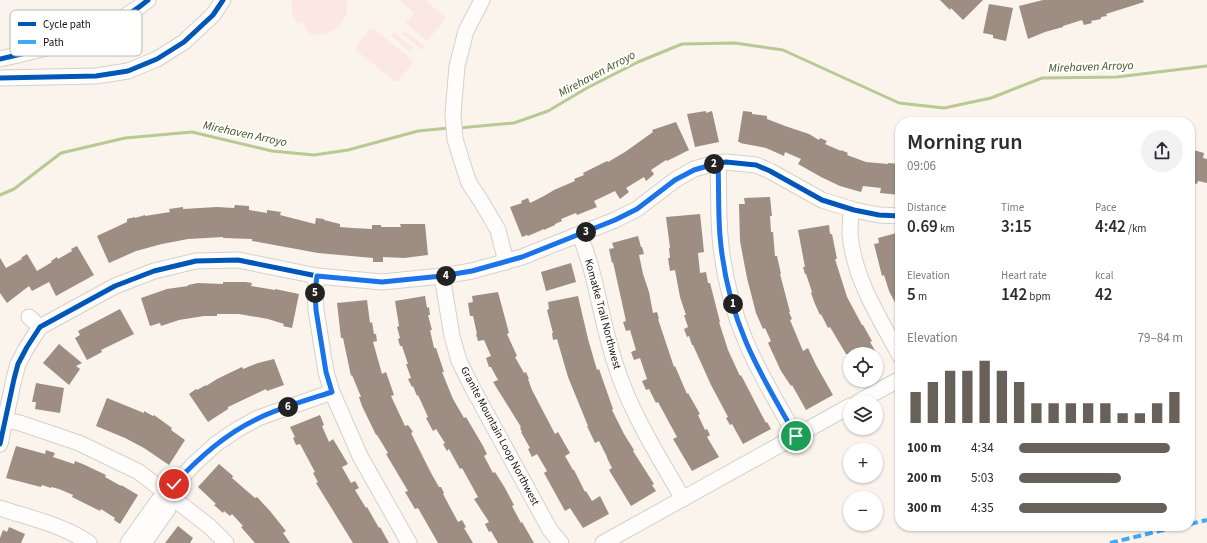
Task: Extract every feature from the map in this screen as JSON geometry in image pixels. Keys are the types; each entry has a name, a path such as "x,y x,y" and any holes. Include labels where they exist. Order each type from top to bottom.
{"street":[{"path":"133,10 148,0"},
{"path":"0,78 96,76 128,71 157,59 184,42 213,15 223,0"},
{"path":"482,0 466,31 456,70 453,114 455,139 469,183 498,230 506,262"},
{"path":"0,59 12,56"},
{"path":"0,444 18,364 27,347 34,322 115,286 154,271 196,261 238,260 317,276 382,282 442,276 472,271 522,257 615,220 637,209 675,180 694,170 726,162 756,165 770,171 822,200 851,209 879,215 895,216"},
{"path":"718,163 720,236 726,276 732,300 755,362 796,436"},
{"path":"851,209 850,234 856,264 868,298 895,347"},
{"name":"Komatke Trail Northwest","path":"580,235 593,273 605,330 618,371 632,407 645,433 683,499"},
{"path":"317,276 315,291 316,310 326,372 332,392 360,456 409,543"},
{"name":"Granite Mountain Loop Northwest","path":"442,276 452,336 459,361 550,530 561,543"},
{"path":"870,395 895,381"},
{"path":"128,543 158,502 192,466 216,444 258,418 332,392"},
{"path":"604,543 843,410"},
{"path":"5,420 20,423 79,443 139,472 209,526 226,543"},
{"path":"144,543 168,509 168,493"},
{"path":"0,508 52,525 78,536 89,543"}],"shaded area":[{"path":"292,0 347,0 346,16 337,28 330,32 315,34 307,32 307,28 302,24 297,23 294,18 292,12"},
{"path":"399,0 425,0 446,18 427,41 406,23 414,13"},
{"path":"374,29 412,60 412,64 398,81 394,81 356,50 356,46 369,30"},
{"path":"405,31 425,47 422,50 402,34"},
{"path":"394,32 413,48 410,52 391,35"}],"building":[{"path":"940,0 983,0 963,20"},
{"path":"1043,0 1143,0 1144,2 1106,14 1107,16 1101,17 1101,19 1091,21 1092,23 1084,25 1082,20 1028,39 1019,6"},
{"path":"989,4 1013,8 1006,41 993,38 993,35 983,33"},
{"path":"706,111 706,113 712,111 719,142 695,147 687,114"},
{"path":"743,111 767,116 767,119 809,134 819,140 820,138 827,141 825,144 848,153 847,155 866,162 895,164 895,194 880,193 881,188 863,186 861,192 840,186 798,164 801,159 785,152 784,156 766,148 738,142"},
{"path":"676,122 689,150 667,161 666,160 651,170 654,174 652,176 646,181 644,177 626,188 629,192 620,199 615,191 594,201 597,207 577,215 576,213 561,219 562,221 555,225 522,237 510,207 522,203 521,201 528,198 530,203 575,181 574,179 584,175 583,173 607,161 608,162 625,152 653,132 652,130"},
{"path":"1195,150 1204,153 1203,158 1207,159 1207,183 1198,181 1197,184 1195,183"},
{"path":"770,197 772,216 770,216 771,232 773,232 775,256 777,256 789,312 792,319 790,320 803,351 808,348 833,395 806,410 792,385 791,386 781,371 768,343 771,341 765,328 763,329 756,313 740,241 739,204 745,204 744,198"},
{"path":"235,205 249,206 249,210 267,213 267,210 281,212 280,215 315,224 316,218 324,219 340,224 340,227 372,229 372,225 381,225 381,227 401,227 400,224 425,224 428,255 404,258 383,257 383,262 373,262 373,258 318,253 252,241 252,239 223,237 188,239 162,244 136,251 109,263 97,236 127,222 127,219 170,212 169,209 183,207 183,209 217,207 234,208"},
{"path":"700,214 704,252 698,253 700,273 706,272 708,283 710,283 719,322 728,350 740,376 741,375 766,423 767,422 771,429 743,444 732,424 730,425 726,418 728,417 711,385 689,336 687,337 684,329 688,327 684,315 686,315 680,297 675,270 670,271 668,258 670,258 670,248 666,217"},
{"path":"829,225 837,259 835,259 847,297 872,341 870,342 873,347 843,347 843,349 830,327 828,328 815,304 805,274 798,230"},
{"path":"895,233 895,302 889,291 884,275 882,276 874,244 879,243 878,238"},
{"path":"638,236 644,254 639,255 653,313 657,312 674,367 675,366 687,394 688,393 700,414 698,415 705,430 707,429 710,435 707,437 719,457 692,471 673,439 677,437 658,402 656,403 649,389 646,390 642,381 647,379 640,358 634,360 631,352 636,350 630,330 626,331 623,322 626,321 609,249 614,248 612,243"},
{"path":"77,246 94,275 56,296 49,282 32,291 29,286 7,303 0,293 0,258 6,268 22,259 21,258 27,254 37,271 52,262 51,261 57,257 58,259 72,251 71,249"},
{"path":"571,263 576,282 546,291 541,272"},
{"path":"223,282 246,282 252,283 251,286 299,294 292,328 283,326 284,324 268,319 239,314 217,314 217,316 204,316 179,320 161,326 160,323 150,326 141,298 167,289 198,283 223,284"},
{"path":"498,292 509,333 507,334 517,356 515,357 524,373 526,372 532,390 555,434 558,432 570,453 565,456 585,492 586,491 592,501 600,496 609,514 583,528 570,508 565,511 544,473 547,471 537,454 532,457 528,449 530,448 521,432 521,427 493,382 498,380 491,367 489,367 486,358 491,356 484,340 478,341 473,316 470,316 468,303 473,302 472,296"},
{"path":"425,296 427,308 429,307 430,315 428,315 432,330 430,330 434,348 436,348 444,372 442,372 453,399 464,418 466,417 483,446 487,454 484,456 493,473 495,472 505,488 514,505 512,506 534,543 498,543 491,531 489,532 485,524 489,522 474,499 478,497 462,468 460,469 449,449 447,451 443,444 445,443 436,429 433,431 426,418 428,417 418,395 417,396 408,379 411,378 406,364 408,364 398,339 400,338 397,327 399,326 395,301"},
{"path":"578,296 597,370 599,369 613,409 612,410 634,450 633,451 654,484 652,485 656,491 631,506 609,470 612,468 599,441 595,443 587,426 568,377 557,339 553,340 553,333 547,310 549,309 548,302"},
{"path":"367,300 370,323 372,322 377,341 373,342 382,374 386,372 394,395 391,396 405,426 408,425 413,432 411,433 431,473 439,487 441,487 444,493 443,494 458,522 462,520 466,527 464,528 473,543 438,543 418,508 415,509 405,492 408,491 386,454 388,453 376,435 362,406 359,397 361,397 352,375 351,376 343,338 341,338 337,303"},
{"path":"120,309 134,334 101,350 102,352 87,360 75,338 80,335 78,331"},
{"path":"59,344 82,363 76,366 80,369 69,385 43,363"},
{"path":"274,359 284,385 267,391 266,389 228,407 228,409 208,422 189,394 196,389 197,390 206,386 242,367 243,369"},
{"path":"36,383 64,388 60,413 35,409 36,402 32,402"},
{"path":"107,398 144,413 144,411 153,416 154,415 185,440 169,465 144,448 96,426"},
{"path":"320,415 324,425 322,426 329,442 333,439 348,464 342,467 351,483 355,481 359,488 355,490 389,543 353,543 316,483 318,482 313,473 315,472 300,444 296,445 293,438 295,437 290,427"},
{"path":"16,446 45,454 46,450 55,453 53,457 74,464 75,461 85,465 106,475 105,477 138,495 120,524 114,520 115,518 101,509 100,511 72,497 73,495 59,489 42,485 41,487 6,478"},
{"path":"219,464 233,476 232,478 255,498 257,497 270,511 286,531 283,533 290,543 255,543 232,514 230,516 224,511 223,513 214,505 216,504 198,487"},
{"path":"178,526 193,538 190,543 165,543"},
{"path":"9,527 25,534 21,543 0,543 3,530 7,532"}],"waterway":[{"name":"Mirehaven Arroyo","path":"459,128 514,123 548,111 587,88 638,62 682,44 735,43 783,50 899,103 944,108 991,98 1042,78 1117,77 1207,66"},
{"name":"Mirehaven Arroyo","path":"0,195 14,189 61,153 125,138 192,132 272,151 314,155 348,150 418,131 449,128"}],"marked path":[{"path":"1195,523 1207,520"},
{"path":"1110,543 1159,531"}],"cycle path":[{"path":"135,10 148,0"},
{"path":"0,78 96,76 128,71 157,59 184,42 213,15 223,0"},
{"path":"0,59 13,56"},
{"path":"0,444 18,364 40,327 115,286 154,271 196,261 238,260 317,276 382,282 442,276 472,271 522,257 615,220 637,209 675,180 694,169 726,162 756,165 770,171 822,200 854,210 879,215 895,216"}],"route":[{"path":"174,484 216,444 238,429 258,418 332,392 326,372 316,310 315,291 317,276 382,282 442,276 472,271 522,257 615,220 637,209 675,180 694,170 718,163 720,236 726,276 732,300 755,362 796,436"}]}
